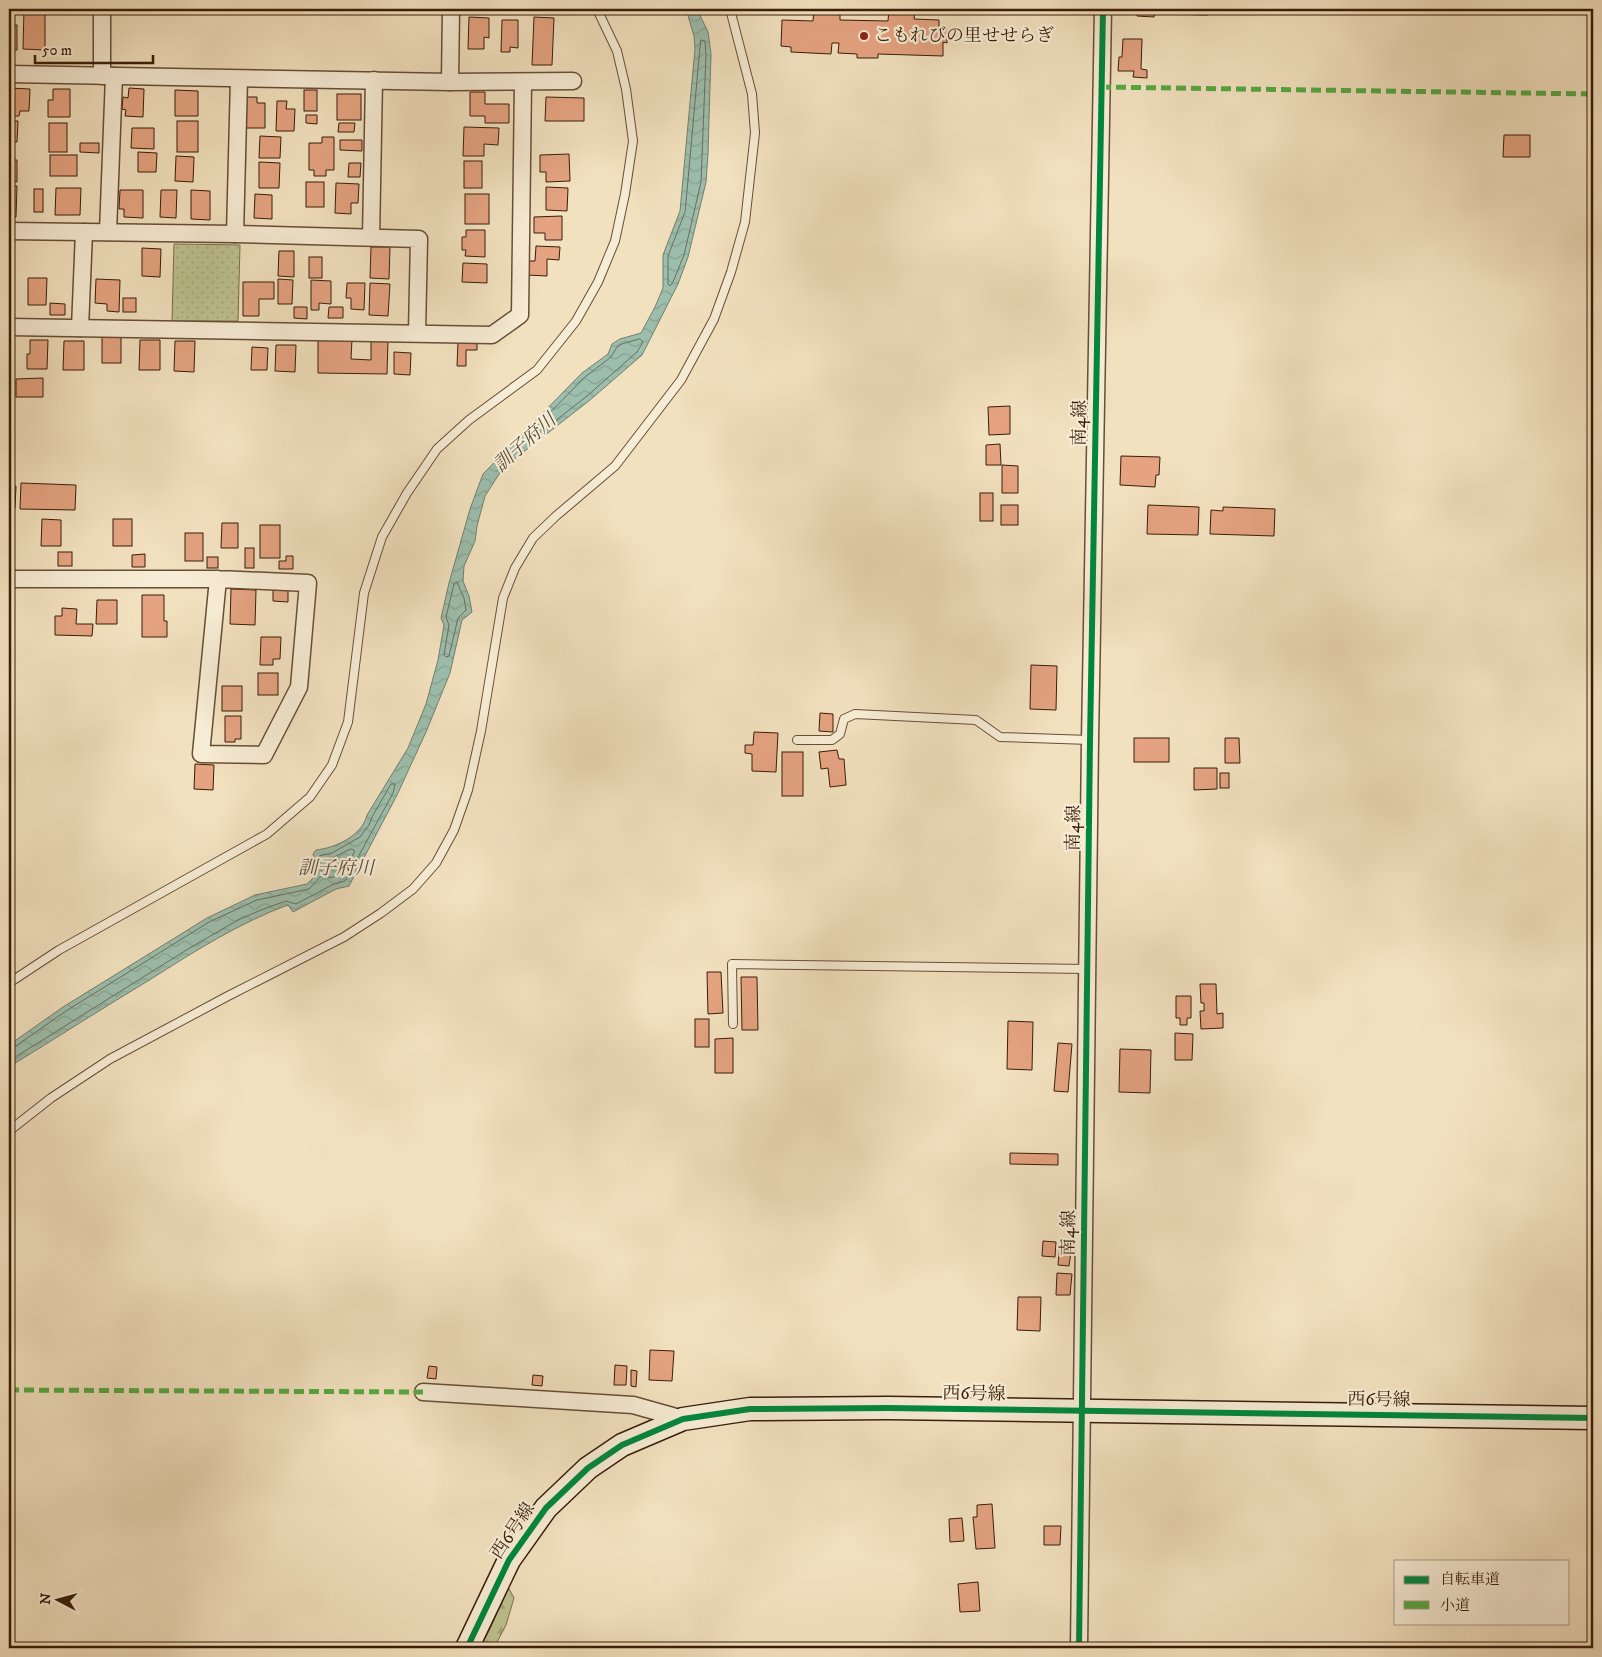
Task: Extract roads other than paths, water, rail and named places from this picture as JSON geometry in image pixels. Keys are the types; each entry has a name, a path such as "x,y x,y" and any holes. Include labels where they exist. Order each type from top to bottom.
{"street":[{"path":"102,9 108,76 108,232"},
{"path":"450,82 452,9"},
{"name":"南4線","path":"1079,1648 1090,740 1103,9"},
{"path":"9,74 450,82 573,82"},
{"path":"235,234 239,79"},
{"path":"371,237 374,80"},
{"path":"9,327 492,335 520,315 523,82"},
{"path":"9,231 419,239 417,333"},
{"path":"80,328 84,232"},
{"path":"9,579 218,579 308,583 299,687 264,755 201,754 218,579"},
{"path":"423,1392 633,1405 683,1419"},
{"name":"西6号線","path":"467,1648 509,1560 546,1508 588,1468 622,1445 683,1419 750,1409 888,1408 1593,1418"}],"lane":[{"path":"9,983 59,950 267,834 310,797 332,765 348,722 364,594 382,537 407,493 437,449 469,420 537,370 576,321 598,282 615,241 625,194 633,141 626,89 617,50 597,9"},
{"path":"9,1131 51,1098 110,1059 344,937 381,914 413,888 436,863 454,830 468,790 504,598 515,568 534,538 556,516 615,466 681,380 714,319 731,272 746,222 755,132 752,94 730,9"},
{"path":"797,740 832,740 840,734 844,719 855,714 976,720 1000,737 1090,740"},
{"path":"733,1024 732,964 1087,969"}],"water":[{"name":"訓子府川","path":"686,9 697,9 708,32 711,54 706,182 688,257 678,284 642,355 590,400 503,468 485,496 475,541 464,566 463,581 469,596 472,612 462,620 450,673 426,732 397,795 349,886 336,889 293,912 288,905 270,912 218,938 9,1067 9,1045 63,1007 207,918 255,895 307,884 317,874 313,854 316,850 339,844 360,829 408,748 426,704 438,660 444,625 441,618 449,583 470,509 483,474 582,373 608,354 612,344 620,339 641,333 663,288 663,255 680,211 695,49 694,36"}],"place":[{"name":"こもれびの里せせらぎ","path":"864,36"}]}
